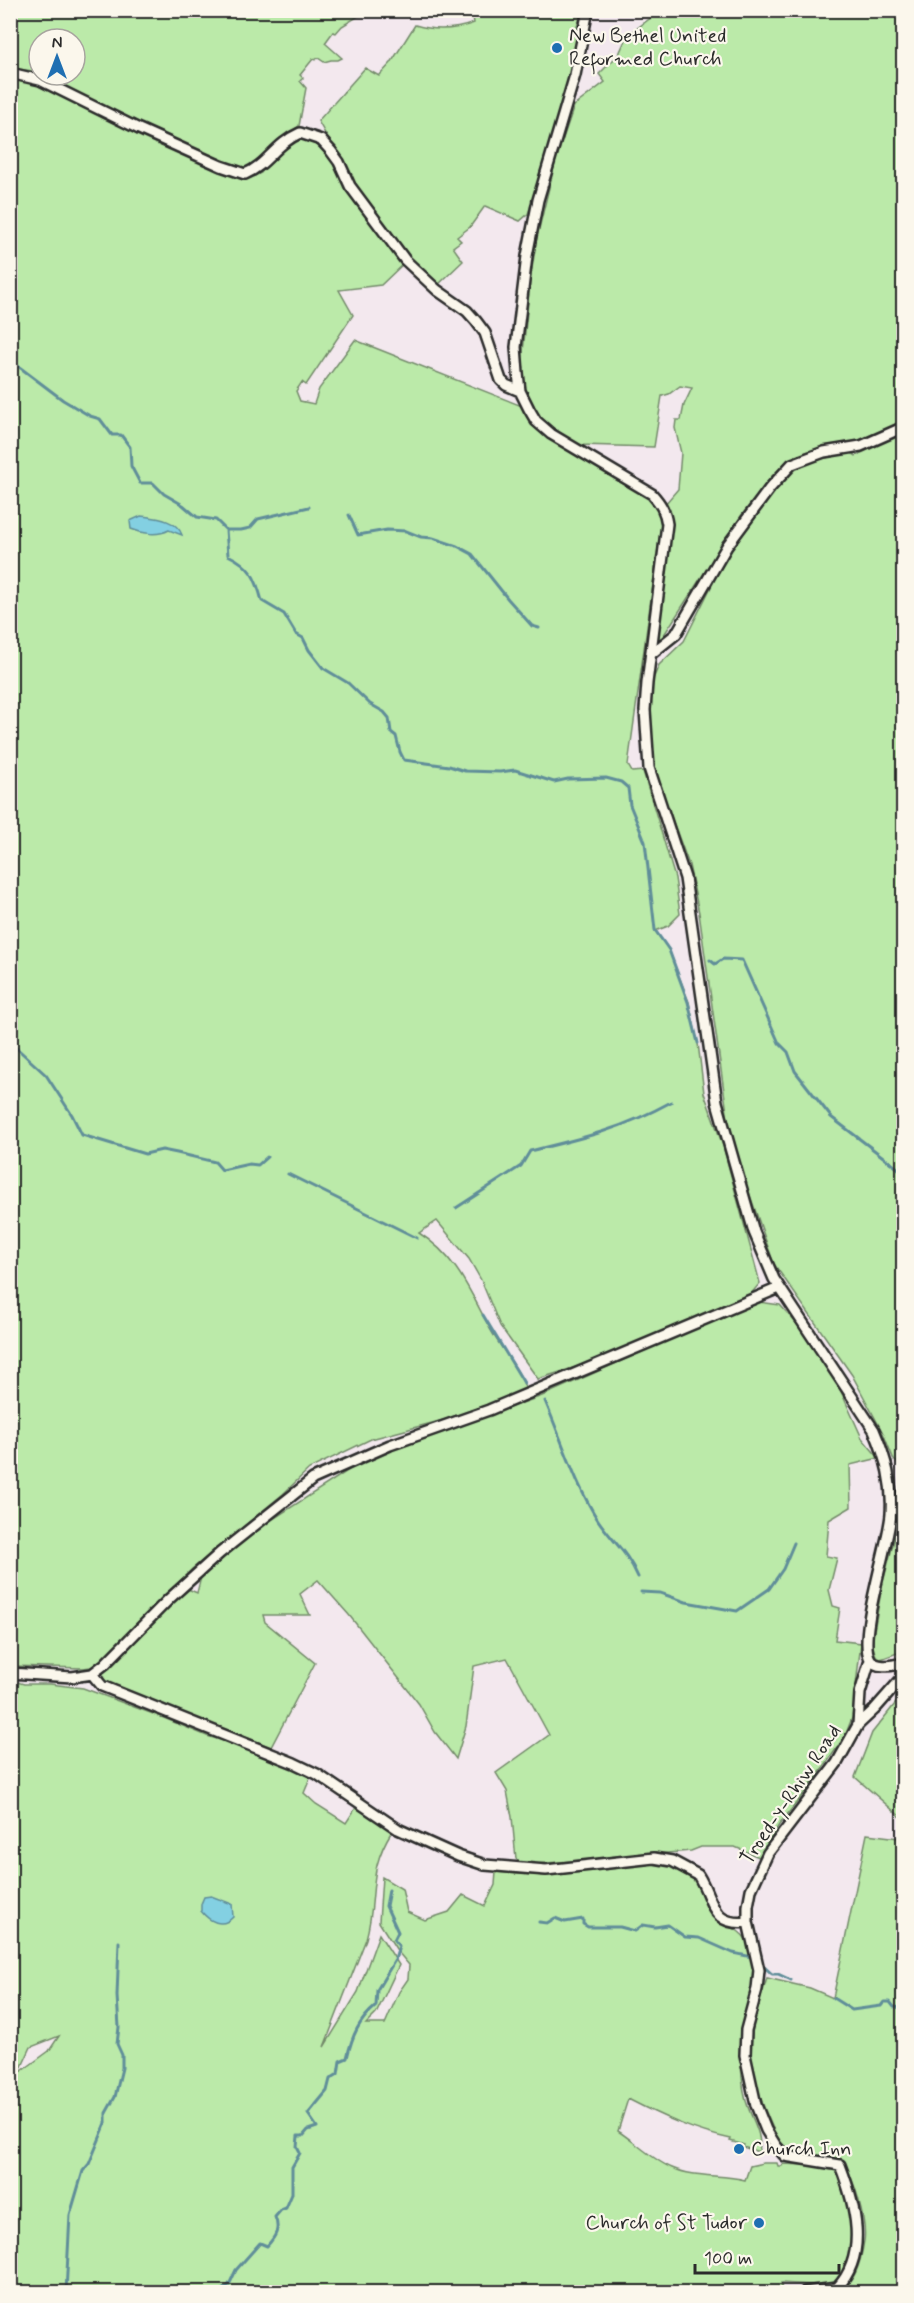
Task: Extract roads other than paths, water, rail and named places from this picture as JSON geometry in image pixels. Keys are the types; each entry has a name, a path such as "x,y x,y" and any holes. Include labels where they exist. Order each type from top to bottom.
{"street":[{"path":"10,73 40,81 139,129 221,166 245,174 261,165 268,155 290,137 300,133 321,140 339,162 350,186 373,214 395,249 437,290 471,316 485,333 501,380 506,385 520,391 516,347 527,256 538,200 572,85 588,10"},
{"name":"Troed-y-Rhiw Road","path":"520,391 536,420 551,434 645,489 661,504 667,524 645,710 649,768 685,878 717,1102 754,1232 779,1288 868,1421 884,1454 890,1481 889,1536 869,1626 867,1645 870,1660 860,1693 858,1725"},
{"path":"651,654 676,634 727,546 770,488 792,464 824,452 861,446 903,427"},
{"path":"10,1673 72,1677 92,1674 220,1553 313,1479 390,1445 489,1410 779,1288"},
{"path":"870,1660 878,1665 886,1666 903,1663"},
{"path":"92,1674 102,1686 317,1774 398,1829 458,1856 485,1865 546,1870 632,1859 654,1858 672,1861 699,1875 710,1903 722,1919 729,1923 748,1922"},
{"name":"Troed-y-Rhiw Road","path":"805,2292 837,2288 846,2279 853,2262 856,2242 853,2201 840,2165 785,2156 771,2138 756,2105 745,2055 746,2030 757,1989 759,1970 748,1922 751,1890 768,1853 837,1763 858,1725 903,1676"}],"water":[{"path":"141,516 171,522 182,535 169,530 150,534 131,529 130,521"},
{"path":"211,1896 232,1904 233,1917 229,1921 216,1922 201,1911 204,1897"}],"waterway":[{"path":"10,360 63,400 90,416 100,419 112,435 121,435 130,447 131,466 140,483 153,483 164,494 183,505 197,517 216,520 226,530 228,555 247,568 262,601 284,614 296,634 303,638 323,668 348,683 370,704 384,712 389,718 391,732 396,736 404,760 449,766 465,771 515,770 554,782 568,779 606,778 621,782 628,788 630,805 645,842 655,930 669,950 688,1002 698,1043"},
{"path":"226,530 250,528 258,519 309,507"},
{"path":"349,515 358,535 387,530 406,531 457,546 472,554 532,626 539,628"},
{"path":"710,960 715,964 723,959 742,960 779,1043 788,1052 795,1071 831,1117 904,1173"},
{"path":"10,1042 46,1075 82,1135 145,1154 162,1150 215,1162 222,1170 249,1164 258,1165 267,1157"},
{"path":"456,1208 521,1166 530,1151 619,1126 671,1102"},
{"path":"288,1174 417,1238"},
{"path":"483,1315 524,1383"},
{"path":"545,1401 590,1506 629,1560 638,1577"},
{"path":"641,1592 660,1593 686,1602 737,1611 769,1589 783,1569 794,1543"},
{"path":"219,2292 229,2285 236,2270 260,2243 267,2246 275,2236 277,2229 275,2217 286,2208 292,2194 292,2167 300,2153 297,2147 298,2136 303,2136 308,2130 317,2127 308,2114 327,2091 330,2079 338,2074 340,2061 347,2058 357,2029 376,2006 377,1990 395,1960 399,1946 394,1940 398,1932 386,1906 389,1890"},
{"path":"539,1922 547,1923 555,1918 565,1922 583,1919 583,1924 588,1927 620,1927 635,1931 643,1925 655,1927 668,1925 685,1937 699,1938 733,1953 752,1957"},
{"path":"66,2292 70,2215 83,2171 89,2164 106,2123 106,2113 115,2097 122,2068 122,2055 117,2044 119,1942"},
{"path":"760,1963 772,1974 778,1974 791,1980"},
{"path":"833,1998 852,2010 881,2006 884,2002 890,2002 894,2007 904,2008"}],"place":[{"name":"New Bethel United Reformed Church","path":"557,48"},
{"name":"Church Inn","path":"739,2149"},
{"name":"Church of St Tudor","path":"759,2223"}]}
